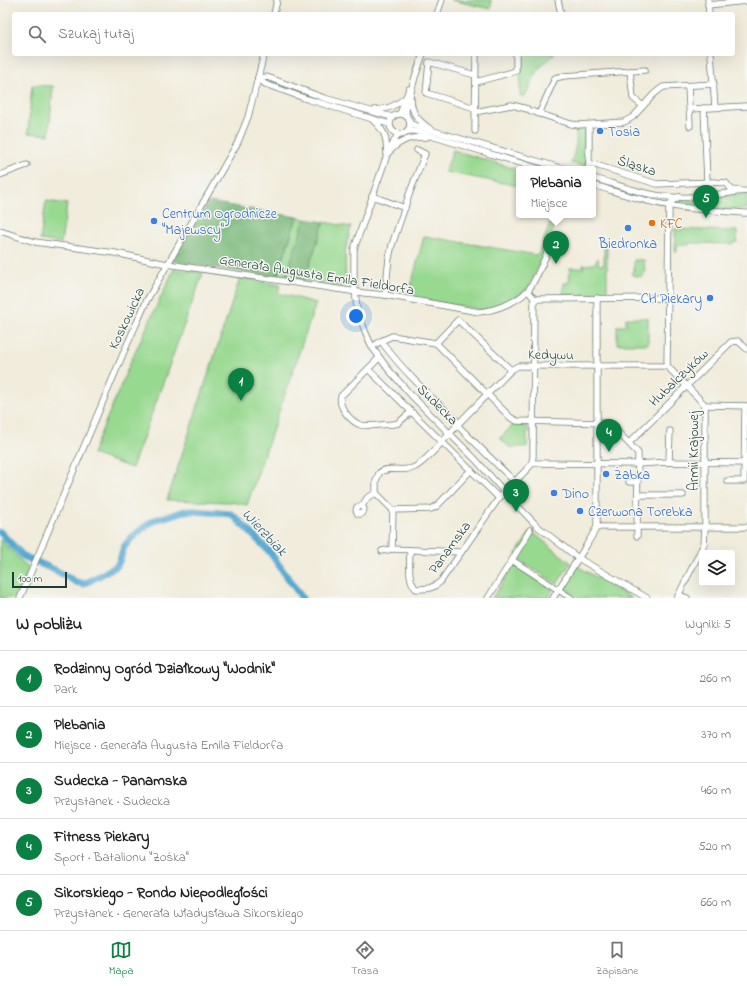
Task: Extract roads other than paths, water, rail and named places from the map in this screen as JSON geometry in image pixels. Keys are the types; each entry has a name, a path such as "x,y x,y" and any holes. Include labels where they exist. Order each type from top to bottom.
{"street":[{"path":"274,12 277,0"},
{"path":"439,12 442,0"},
{"path":"558,0 561,12"},
{"path":"709,12 708,2 747,2"},
{"name":"Koskowicka","path":"20,598 147,300 238,142 248,117 264,56"},
{"path":"400,114 422,56"},
{"path":"475,131 476,56"},
{"path":"476,82 516,71 516,56"},
{"path":"711,56 715,107"},
{"path":"475,75 429,62 426,93 475,110 511,105 570,124 589,125 624,122 633,117 654,94 663,87 714,84"},
{"path":"261,66 267,77"},
{"path":"540,114 555,78 644,70"},
{"path":"630,71 634,98 643,106"},
{"path":"258,78 267,77 312,94 392,117 400,114 406,116"},
{"path":"258,78 265,84 312,101 372,119 390,127 398,134 403,134 407,131 410,124"},
{"path":"256,88 265,84"},
{"path":"688,86 690,126"},
{"path":"370,110 390,108 397,105 408,96"},
{"path":"408,96 406,116 410,124 554,166"},
{"path":"408,96 415,116 433,130"},
{"path":"690,109 747,106"},
{"path":"704,108 707,182"},
{"path":"390,127 392,117"},
{"path":"372,119 382,128 385,135 387,155"},
{"name":"Śląska","path":"588,166 589,125"},
{"name":"Sudecka","path":"387,155 390,127"},
{"path":"407,131 416,132 530,166"},
{"name":"Sudecka","path":"398,134 387,155 354,249 353,257 355,292 360,318 372,347 411,395 450,433 538,527 578,558 647,598"},
{"path":"387,155 402,142 410,138 431,137"},
{"path":"385,295 389,258 405,208 426,154 417,150"},
{"path":"0,175 27,166"},
{"name":"Śląska","path":"596,168 656,184 707,182 726,183 732,190 744,191"},
{"path":"596,179 652,194 679,197 744,191"},
{"path":"720,194 726,183"},
{"path":"596,186 669,206 747,213"},
{"path":"372,196 405,208"},
{"path":"667,366 669,206 672,201 679,197"},
{"name":"Generała Augusta Emila Fieldorfa","path":"0,231 35,242 98,251 167,264 355,292 385,295 479,312 508,304 528,290 539,270 550,244"},
{"path":"528,290 534,298 532,463 745,463"},
{"path":"534,298 669,298"},
{"path":"553,598 597,527 597,298"},
{"path":"436,343 458,320 459,309"},
{"path":"458,320 511,370"},
{"path":"372,347 392,336 436,343 514,420 609,423 638,453 637,536"},
{"path":"382,341 390,353 431,397 515,482"},
{"name":"Hubalczyków","path":"629,443 731,342 738,341 747,349"},
{"path":"380,358 341,396 341,407 361,425 398,423 411,412"},
{"name":"Kedywu","path":"376,493 377,475 382,470 409,470 416,467 511,370 520,365 667,366"},
{"name":"Armii Krajowej","path":"667,366 705,405 704,544 678,596"},
{"path":"368,369 499,498"},
{"path":"705,405 746,406 744,481 727,481"},
{"path":"670,431 670,462"},
{"name":"Panamska","path":"410,550 410,580 412,585 416,589 430,589 436,587 499,498 532,463"},
{"path":"393,510 431,509 437,506 471,470"},
{"path":"629,482 638,482"},
{"path":"362,506 367,498 376,493 393,510 392,550"},
{"path":"638,495 683,495"},
{"path":"597,527 747,527"},
{"path":"488,598 530,530"},
{"path":"382,552 392,550 410,550 461,552"},
{"path":"512,560 572,598"},
{"path":"678,596 687,598"}],"waterway":[{"name":"Wierzbiak","path":"0,532 23,556 57,571 76,582 84,584 117,566 124,547 132,537 155,520 185,511 231,514 269,551 302,598"}],"place":[{"name":"Tosia","path":"600,131"},
{"name":"Sikorskiego - Rondo Niepodległości","path":"706,218"},
{"name":"Centrum Ogrodnicze \"Majewscy\"","path":"154,221"},
{"name":"KFC","path":"652,223"},
{"name":"Biedronka","path":"628,228"},
{"name":"Plebania","path":"556,264"},
{"name":"CH Piekary","path":"710,298"},
{"name":"Rodzinny Ogród Działkowy \"Wodnik\"","path":"241,401"},
{"name":"Fitness Piekary","path":"609,452"},
{"name":"Żabka","path":"606,474"},
{"name":"Dino","path":"554,493"},
{"name":"Czerwona Torebka","path":"580,511"},
{"name":"Sudecka - Panamska","path":"516,512"}]}
